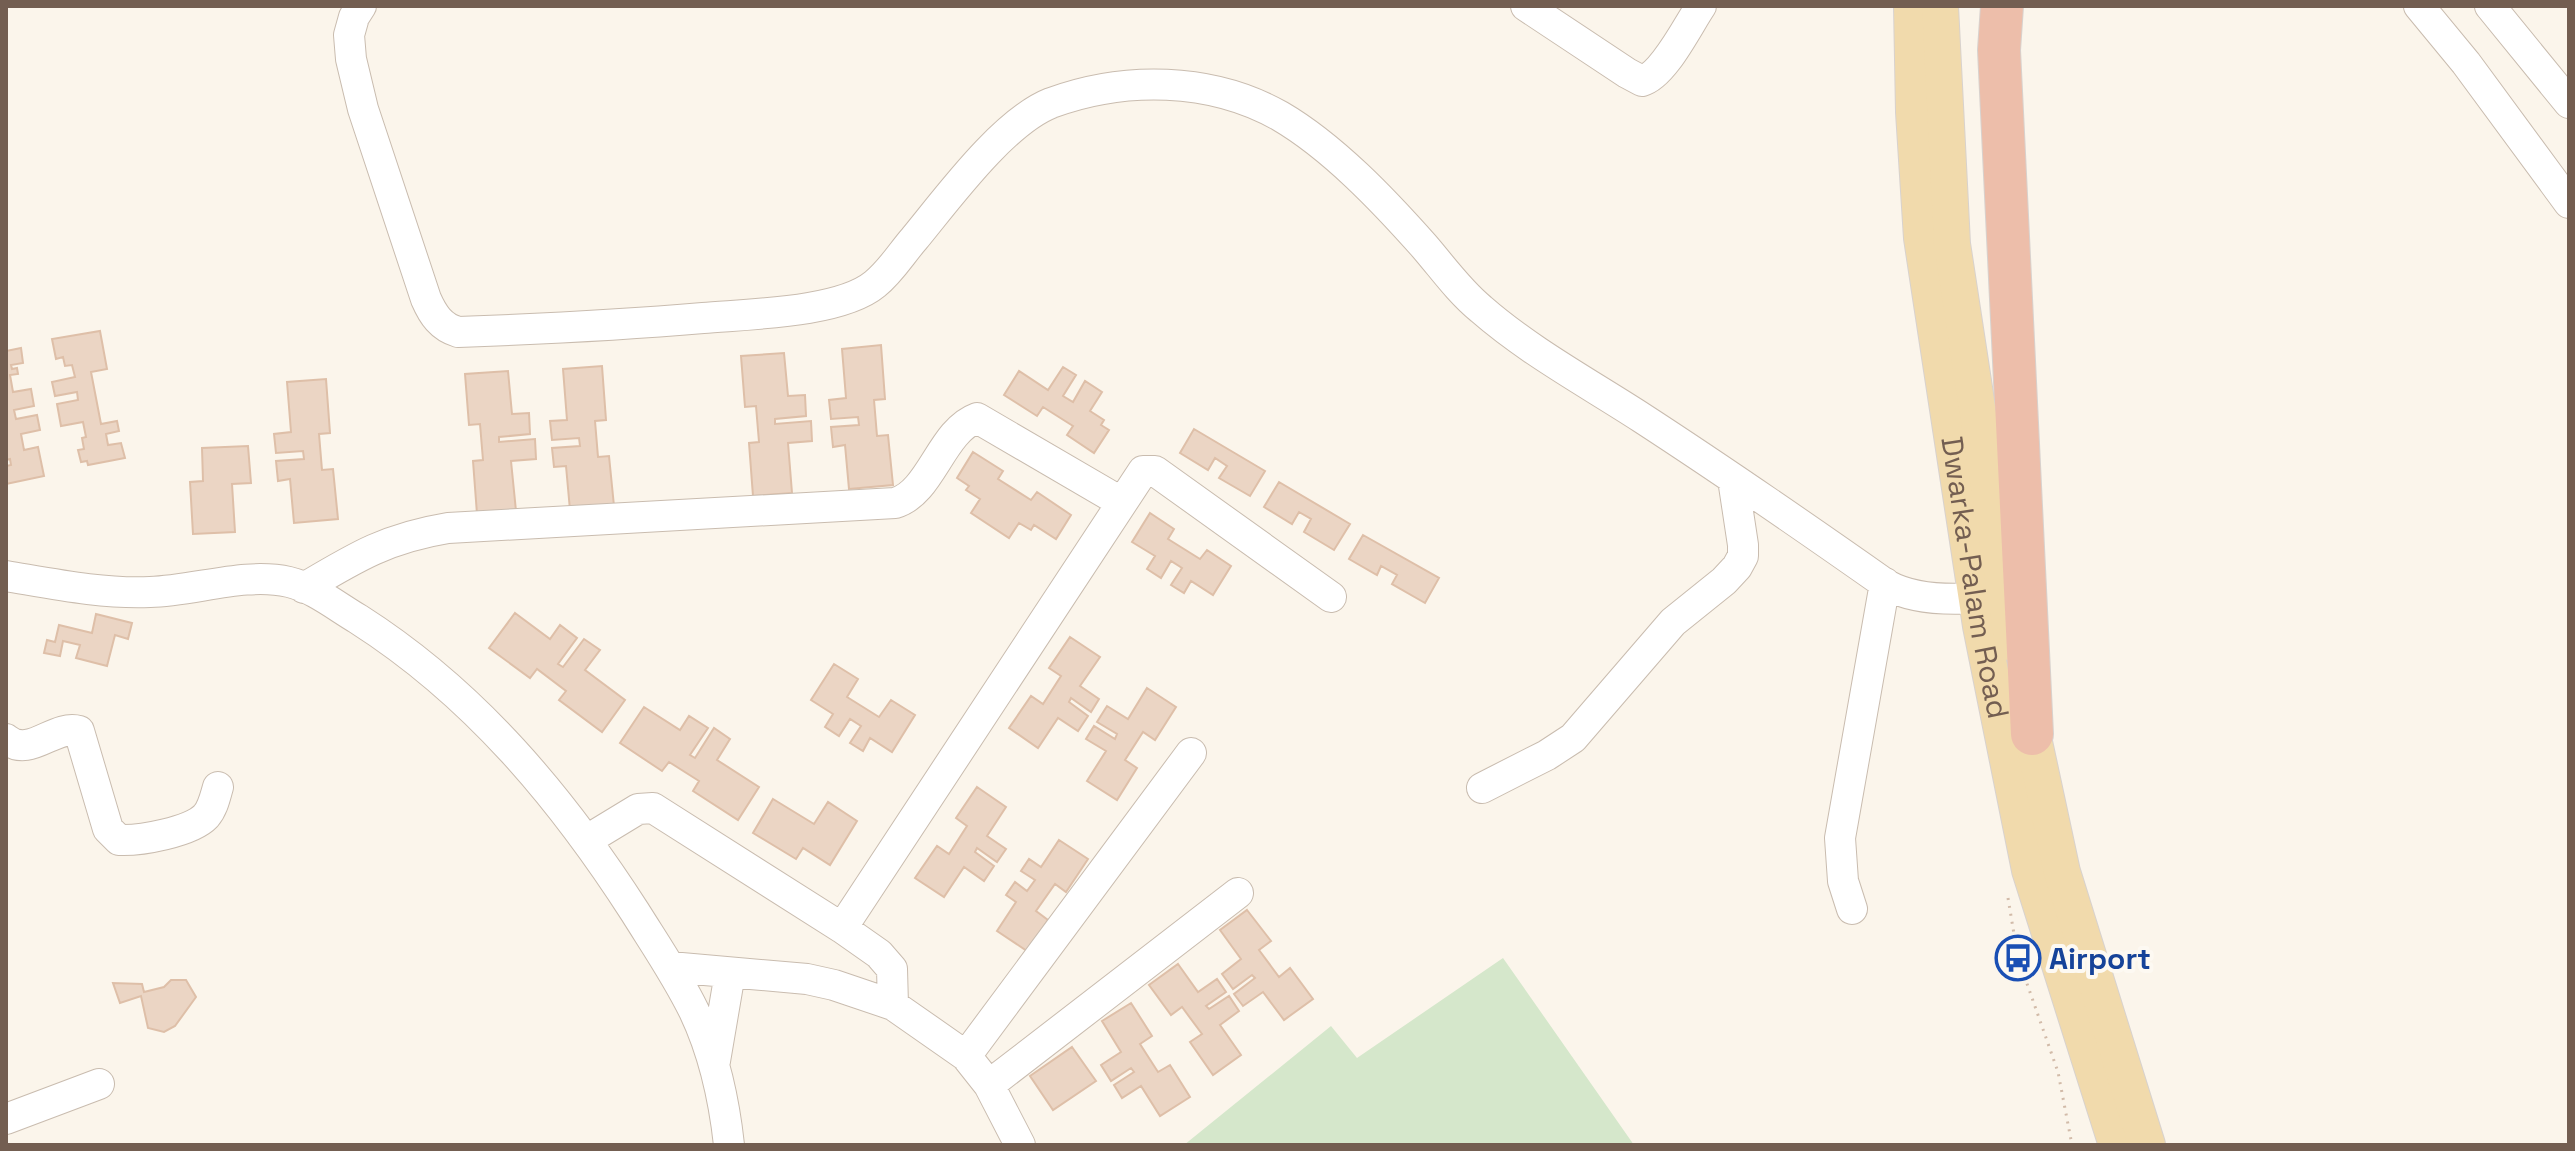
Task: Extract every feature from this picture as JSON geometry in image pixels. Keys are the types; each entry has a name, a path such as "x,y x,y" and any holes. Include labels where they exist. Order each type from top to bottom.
{"highway":[{"path":"2002,6 2000,66 2032,734"}],"main road":[{"name":"Dwarka-Palam Road","path":"1912,6 1914,112 1922,238 1977,598 2030,870 2123,1143"},
{"name":"Dwarka-Palam Road","path":"1940,6 1952,244 2008,623 2123,1143"}],"street":[{"path":"361,6 349,35 351,59 363,109 426,299 432,313 448,330 581,328 765,313 828,304 856,295 872,287 888,273 963,181 1024,118 1050,104 1121,85 1170,84 1235,96 1280,116 1316,141 1372,191 1479,308 1506,329 1885,583 1908,594 1977,598"},
{"path":"1526,6 1642,81 1650,79 1661,66 1701,6"},
{"path":"2419,6 2466,63 2569,203"},
{"path":"2490,6 2569,103"},
{"path":"304,588 364,552 389,541 448,528 895,503 912,493 960,429 977,418 1121,502"},
{"path":"842,928 1141,474 1151,469 1331,597"},
{"path":"1482,788 1573,738 1673,622 1737,567 1743,556 1743,545 1733,479"},
{"path":"6,576 108,591 172,591 270,579 304,588 364,623 441,677 502,738 587,840 670,967 693,1010 714,1065 729,1145"},
{"path":"1852,909 1843,881 1840,838 1885,583"},
{"path":"6,739 16,746 25,746 70,729 79,731 108,829 119,840 159,835 198,822 209,812 218,787"},
{"path":"966,1056 1191,753"},
{"path":"587,840 630,813 649,807 842,928 888,962 893,978 893,1005"},
{"path":"989,1085 1238,893"},
{"path":"670,967 807,979 893,1005 966,1056 989,1085 1020,1145"},
{"path":"714,1065 730,973"},
{"path":"6,1119 99,1084"}],"green space":[{"path":"1503,958 1634,1145 1184,1145 1331,1026 1357,1058"}],"building":[{"path":"100,331 107,369 91,372 101,424 117,421 119,431 106,434 108,445 121,443 125,458 88,465 87,461 81,462 78,450 84,449 82,438 86,437 83,422 61,426 57,404 78,400 77,392 55,396 52,382 75,377 72,365 65,366 63,357 56,359 52,339"},
{"path":"881,345 885,399 874,400 877,436 888,435 893,485 849,489 845,445 833,447 831,427 859,425 858,417 831,419 829,400 846,398 842,349"},
{"path":"21,348 23,363 11,365 12,369 17,368 18,374 10,375 13,392 31,389 34,406 14,410 16,419 37,415 40,430 21,434 24,450 38,447 44,476 6,484 6,466 11,465 10,459 6,460 6,351"},
{"path":"784,353 788,396 805,395 806,416 775,419 775,424 811,421 812,441 788,443 792,493 753,496 749,443 759,442 756,406 745,407 741,356"},
{"path":"602,366 606,420 595,421 598,457 609,456 614,506 570,510 566,466 554,467 552,448 580,446 579,438 552,440 550,421 567,420 563,369"},
{"path":"1063,367 1076,375 1063,396 1073,402 1085,381 1102,392 1090,411 1104,420 1101,425 1109,430 1094,453 1067,435 1073,426 1043,407 1037,416 1004,395 1019,371 1048,390"},
{"path":"508,371 512,414 529,413 530,434 499,437 499,442 535,439 536,459 511,461 516,511 477,514 473,461 483,460 480,424 469,425 465,374"},
{"path":"326,379 330,433 319,434 322,470 333,469 338,519 294,523 290,479 278,481 276,461 304,459 303,451 276,453 274,434 291,432 287,382"},
{"path":"1194,429 1265,471 1250,496 1219,478 1227,466 1215,458 1208,470 1180,453"},
{"path":"248,446 251,483 232,484 235,532 193,534 190,482 203,481 202,448"},
{"path":"973,452 1003,471 998,479 1031,500 1037,492 1071,515 1056,539 1034,525 1031,530 1019,523 1009,538 971,513 980,499 966,490 969,486 957,478"},
{"path":"1279,482 1350,524 1334,550 1304,532 1311,519 1299,512 1292,524 1264,507"},
{"path":"1150,513 1174,529 1168,539 1200,559 1207,550 1231,566 1213,595 1191,581 1184,593 1171,585 1182,568 1171,561 1161,578 1147,569 1155,556 1132,542"},
{"path":"1363,535 1439,578 1425,603 1392,584 1397,575 1381,566 1377,575 1349,559"},
{"path":"515,613 550,639 560,625 577,638 558,664 563,667 584,639 600,650 585,670 625,700 602,732 559,700 566,691 537,669 530,678 489,648"},
{"path":"96,614 132,623 128,639 115,635 107,666 76,658 80,645 63,641 60,656 44,653 47,640 55,642 59,625 92,633"},
{"path":"1070,637 1100,657 1080,686 1099,699 1091,712 1071,698 1069,702 1088,716 1078,731 1058,718 1038,748 1009,728 1031,696 1043,704 1061,676 1049,668"},
{"path":"834,664 858,679 847,697 879,717 891,700 915,715 892,752 870,738 863,751 850,743 861,726 850,719 839,736 825,727 833,714 811,700"},
{"path":"1147,688 1176,707 1155,740 1143,732 1125,760 1137,768 1117,800 1087,781 1106,751 1086,739 1094,726 1115,739 1117,734 1097,722 1107,706 1128,719"},
{"path":"644,707 680,730 689,716 708,728 690,755 695,758 714,728 730,739 717,760 759,787 738,820 693,791 699,781 669,762 662,771 620,743"},
{"path":"977,787 1006,807 987,836 1006,849 997,862 977,848 975,852 994,866 984,881 964,867 944,897 915,878 937,846 949,854 967,826 956,818"},
{"path":"773,799 814,824 828,802 857,821 830,865 803,848 796,859 753,833"},
{"path":"1059,840 1088,859 1066,892 1055,884 1036,911 1048,920 1027,951 997,931 1016,902 1006,895 1015,882 1027,891 1035,880 1021,871 1029,859 1041,867"},
{"path":"1247,910 1271,941 1259,950 1279,977 1290,968 1313,999 1284,1020 1263,992 1243,1006 1234,994 1255,978 1252,975 1233,989 1222,974 1241,959 1220,930"},
{"path":"1178,964 1198,992 1217,979 1226,992 1206,1006 1209,1009 1229,996 1239,1011 1220,1025 1241,1055 1213,1075 1190,1042 1202,1034 1182,1007 1171,1015 1149,985"},
{"path":"171,980 186,980 196,997 175,1026 164,1032 148,1028 141,996 120,1003 113,983 142,984 144,992 164,987"},
{"path":"1131,1003 1152,1036 1140,1044 1158,1072 1170,1065 1190,1097 1160,1116 1141,1086 1122,1098 1114,1085 1134,1072 1131,1068 1111,1081 1101,1065 1121,1052 1102,1021"},
{"path":"1072,1047 1096,1081 1053,1110 1030,1076"}],"place":[{"name":"Airport","path":"2018,958"}]}
